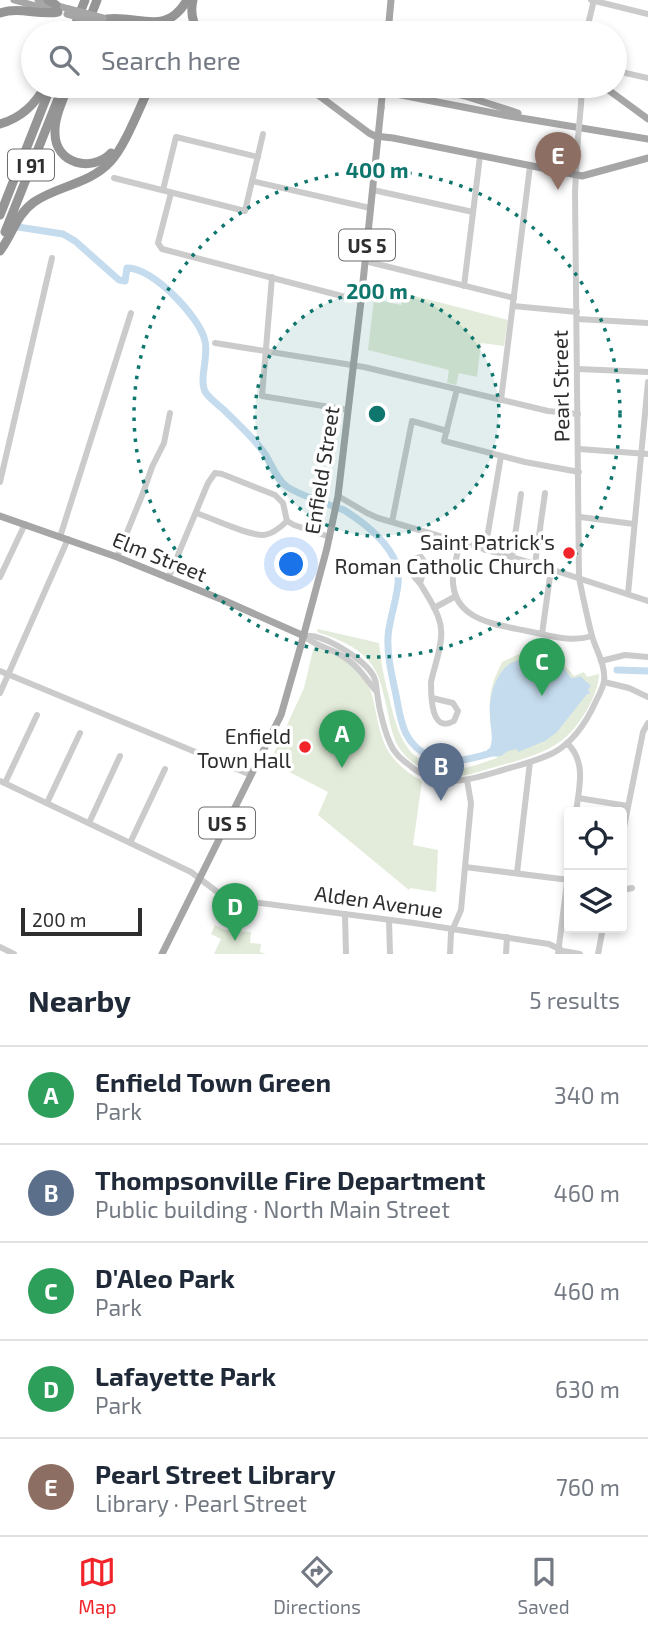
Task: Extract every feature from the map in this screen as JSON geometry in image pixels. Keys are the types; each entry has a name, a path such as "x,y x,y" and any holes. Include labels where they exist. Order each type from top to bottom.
{"highway":[{"path":"77,21 85,0"},
{"path":"89,21 97,0"},
{"path":"163,21 176,15 187,0"},
{"path":"193,0 194,21"},
{"path":"0,13 14,10 51,13 60,8"},
{"path":"109,21 117,18 140,21"},
{"path":"0,124 29,108 37,98"},
{"name":"I 91","path":"0,215 46,98"},
{"name":"I 91","path":"0,244 58,98"},
{"path":"64,98 56,123 55,140 67,158 77,163 90,164 103,161 111,153 141,98"},
{"path":"0,251 18,219 33,203 95,174 110,162 120,147 142,98"}],"main road":[{"path":"14,0 60,8"},
{"path":"38,0 103,21"},
{"path":"389,21 391,0"},
{"path":"322,98 369,133 575,175 592,175 648,158"},
{"name":"Enfield Street","path":"162,954 281,715 330,537 354,365 382,98"},
{"path":"419,98 648,139"},
{"path":"471,98 536,120"},
{"path":"619,98 648,119"},
{"name":"Elm Street","path":"0,516 117,557 304,636"}],"street":[{"path":"589,21 593,0 648,14"},
{"path":"627,73 648,78"},
{"name":"Pearl Street","path":"581,98 575,175 579,578 604,682"},
{"path":"114,178 245,211 263,134"},
{"path":"163,190 176,137 258,157"},
{"path":"464,286 480,156"},
{"path":"501,400 530,166"},
{"path":"253,181 370,208"},
{"path":"373,190 473,212"},
{"path":"172,193 159,243 162,250 361,301"},
{"path":"0,482 52,258"},
{"path":"365,261 514,298"},
{"path":"272,277 262,396 348,410"},
{"path":"513,306 648,323"},
{"path":"0,693 64,538 131,313"},
{"path":"215,343 354,365 548,411 578,414"},
{"path":"578,369 648,372"},
{"path":"628,594 634,524 645,453 648,382"},
{"path":"457,389 444,441 537,465 579,472"},
{"path":"117,557 164,443 170,413"},
{"path":"392,522 412,421 447,430"},
{"path":"579,449 645,453"},
{"path":"485,550 501,456"},
{"path":"168,579 211,477 218,473 275,495 283,503 287,521 330,537"},
{"path":"534,564 545,493"},
{"path":"512,557 521,494"},
{"path":"337,499 392,522 648,601"},
{"path":"196,513 262,535 275,531 287,521"},
{"path":"580,517 634,524"},
{"path":"0,577 25,524"},
{"path":"460,543 453,586 464,608 476,618 573,640 592,636"},
{"path":"541,634 551,569"},
{"path":"420,583 442,630 431,682 432,698 435,717 447,724 454,720 458,711 453,703 432,698"},
{"path":"434,608 456,596"},
{"path":"304,636 355,664 377,692 393,748 405,762 434,779 467,780 530,762 558,750 584,724 604,682 629,688 648,697"},
{"path":"601,662 622,656 648,657"},
{"path":"0,671 251,775"},
{"path":"3,782 37,715"},
{"path":"627,811 643,732 648,723"},
{"path":"47,803 80,733"},
{"path":"567,743 574,750 580,766 577,807"},
{"path":"89,823 120,756"},
{"path":"517,873 530,762"},
{"path":"130,843 165,769"},
{"path":"450,954 451,933 461,910 471,803 467,780"},
{"name":"Alden Avenue","path":"3,782 191,872 216,891 236,900 507,937 548,944 558,951 580,954"},
{"path":"578,798 628,806"},
{"path":"465,867 564,879"},
{"path":"627,889 632,888"},
{"path":"558,951 564,908"},
{"path":"345,914 346,954"},
{"path":"389,920 390,954"},
{"path":"598,954 602,933"},
{"path":"506,954 507,937"},
{"path":"0,947 14,954"}],"green space":[{"path":"403,293 508,320 504,346 481,343 477,377 459,373 456,385 447,383 449,370 368,350 374,299 401,305"},
{"path":"318,629 379,643 396,723 406,745 423,761 449,769 473,766 497,758 491,730 490,702 493,683 502,662 519,654 560,660 574,676 584,672 587,677 599,674 598,682 591,701 568,736 545,751 473,774 444,775 415,764 400,749 392,732 380,683 368,660 351,646 317,632"},
{"path":"314,646 347,661 363,676 371,691 387,749 402,768 422,781 413,845 438,850 436,892 409,890 318,815 328,792 270,762 304,688"},
{"path":"215,925 225,930 251,932 250,943 261,944 260,952 266,954 214,954 221,939 211,934"}],"water":[{"path":"533,659 560,662 571,678 580,676 591,686 588,689 590,694 587,694 557,732 545,741 518,752 517,749 501,756 489,757 487,750 492,740 491,701 497,679 511,663"}],"waterway":[{"path":"18,227 63,234 75,241 119,280 125,281 127,268 137,270 161,284 185,307 205,341 203,382 208,396 256,442 285,485 304,496 344,510 374,532 392,555 398,571 398,580 389,628 388,651 400,714 409,739 422,752 446,761 470,759 493,750"},
{"path":"617,670 648,671"}],"place":[{"name":"Pearl Street Library","path":"558,190"},
{"name":"Saint Patrick's Roman Catholic Church","path":"569,553"},
{"name":"D'Aleo Park","path":"542,696"},
{"name":"Enfield Town Hall","path":"305,747"},
{"name":"Enfield Town Green","path":"342,768"},
{"name":"Thompsonville Fire Department","path":"441,801"},
{"name":"Lafayette Park","path":"235,941"}]}
